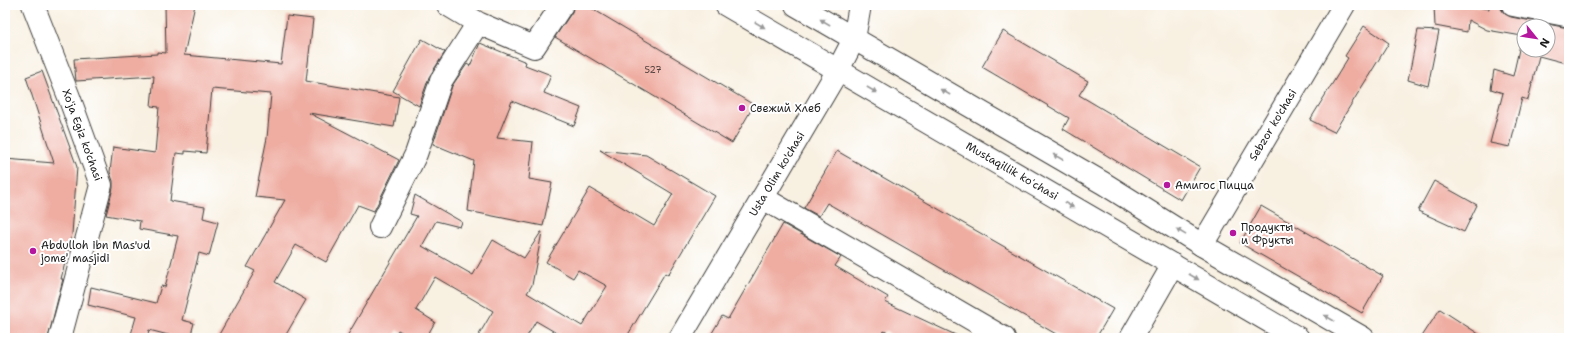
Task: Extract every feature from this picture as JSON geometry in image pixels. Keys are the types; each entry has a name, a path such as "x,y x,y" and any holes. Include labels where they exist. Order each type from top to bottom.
{"street":[{"name":"Xoʻja Egiz ko'chasi","path":"32,5 69,96 101,185 60,338"},
{"path":"448,5 478,23 534,47 562,5"},
{"name":"Mustaqillik koʻchasi","path":"726,5 1298,338"},
{"path":"796,5 1103,183 1202,245 1363,338"},
{"name":"Usta Olim ko'chasi","path":"680,338 838,70 854,39 860,5"},
{"name":"Sebzor ko'chasi","path":"1202,245 1344,5"},
{"path":"1514,5 1565,15"},
{"path":"380,227 416,154 441,81 478,23"},
{"path":"763,198 1004,338"},
{"path":"1131,338 1173,265"}],"building":[{"path":"165,5 195,5 184,55 281,64 287,16 313,19 306,81 399,97 394,127 309,113 399,160 374,211 358,205 326,262 296,245 275,282 306,300 284,338 217,338 255,271 247,267 285,200 255,197 267,138 271,94 212,89 206,153 185,151 185,154 176,153 170,201 205,207 203,218 218,222 209,256 199,253 182,320 194,323 190,338 180,338 149,330 147,338 130,338 136,317 88,305 91,287 156,303 161,286 165,287 178,236 139,229 140,221 106,215 113,188 113,181 110,172 113,147 155,153 159,107 151,106 154,76 76,81 74,59 157,54 157,52 166,53"},
{"path":"574,5 586,5 754,105 732,143 555,37 572,12"},
{"path":"1434,5 1470,5 1489,9 1489,5 1501,5 1501,9 1505,14 1516,18 1516,35 1487,30 1468,20 1467,32 1435,26"},
{"path":"1364,26 1389,43 1334,132 1310,120 1348,58 1345,56"},
{"path":"1556,26 1569,27 1569,64 1546,58 1556,58"},
{"path":"1418,30 1439,31 1428,86 1408,80"},
{"path":"1003,31 1088,81 1079,95 1200,167 1181,200 1063,129 1069,118 982,67"},
{"path":"422,39 445,52 429,77 419,106 393,91"},
{"path":"480,43 526,62 525,65 551,75 544,93 581,108 574,126 512,101 497,138 533,142 529,179 552,183 543,226 468,211 474,161 433,144 452,86 467,64 470,66"},
{"path":"1517,58 1538,58 1528,100 1522,98 1510,147 1490,143 1503,93 1491,89 1494,70 1513,76"},
{"path":"42,71 77,167 72,234 61,279 63,279 48,338 5,338 5,159 54,163 26,77"},
{"path":"600,150 646,155 715,196 668,275 665,273 626,338 565,338 536,321 526,338 477,338 493,311 435,277 416,310 435,322 426,338 412,338 398,330 393,338 346,338 417,216 410,214 415,195 462,222 460,227 436,221 422,246 473,275 493,240 524,258 542,232 532,285 527,293 582,326 607,286 578,270 573,278 546,262 590,188 654,226 673,194"},
{"path":"837,151 1113,309 1096,338 1063,338 827,203 819,216 804,208"},
{"path":"1434,181 1477,205 1464,232 1418,211"},
{"path":"1261,206 1383,276 1362,313 1240,243"},
{"path":"783,224 841,257 835,266 888,297 885,302 962,338 898,338 884,331 880,338 709,338 722,316 728,319"},
{"path":"1440,309 1485,338 1421,338"}],"place":[{"name":"Свежий Хлеб","path":"742,108"},
{"name":"Амигос Пицца","path":"1167,185"},
{"name":"Продукты и Фрукты","path":"1233,233"},
{"name":"Abdulloh ibn Mas'ud jome' masjidi","path":"33,251"}]}
